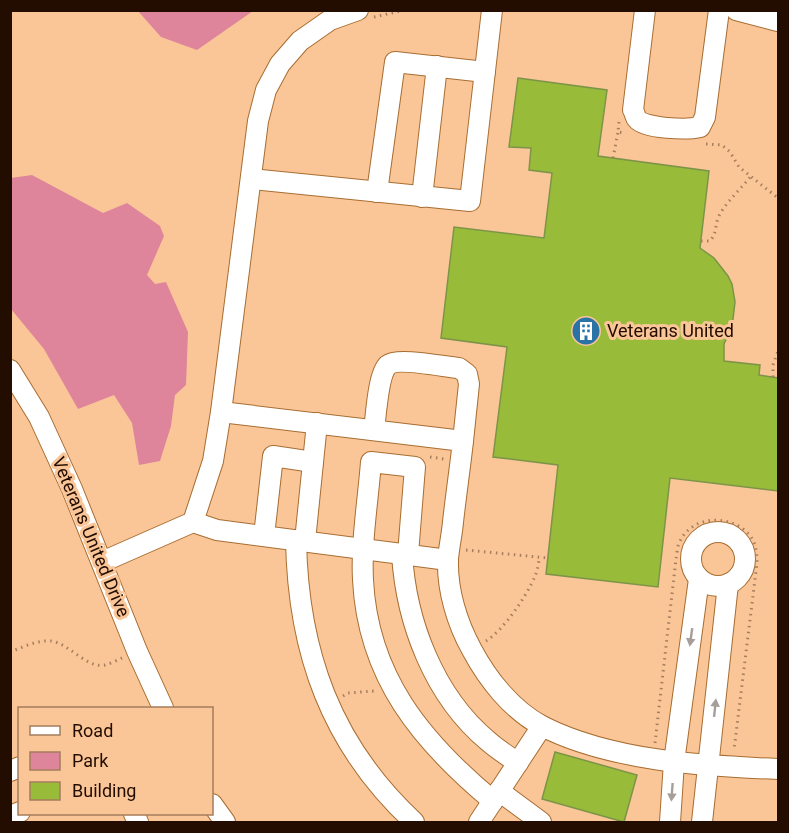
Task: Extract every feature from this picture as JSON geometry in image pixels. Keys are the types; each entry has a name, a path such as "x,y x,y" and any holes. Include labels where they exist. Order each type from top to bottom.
{"street":[{"path":"251,179 470,201 492,10"},
{"path":"645,10 633,110 637,120 644,124 689,130 700,127 705,117 719,10"},
{"path":"736,10 778,21"},
{"path":"193,522 213,460 258,121 266,90 280,64 300,41 330,20 362,15"},
{"path":"377,192 395,62 485,72"},
{"path":"422,197 436,66"},
{"path":"374,430 382,377 388,365 398,361 459,368 467,374 469,384 455,555 454,606 465,637 484,672 512,704 542,726 585,742 622,752 709,766 778,769"},
{"name":"Veterans United Drive","path":"10,370 39,417 163,707"},
{"path":"221,412 463,441"},
{"path":"317,423 297,580 304,628 328,704 347,742 371,775 414,822"},
{"path":"264,536 273,456 313,462"},
{"path":"518,763 488,741 463,717 421,645 403,577 415,467 371,462 363,549 363,580 367,615 378,654 393,688 414,724 440,754 496,796 541,822"},
{"path":"102,562 193,522 218,530 363,549 405,554 455,555"},
{"path":"719,532 736,538 742,545 745,554 742,572 736,580 728,584 713,586 699,579 694,571 691,562 692,553 701,537 719,532"},
{"path":"670,822 674,762 699,579"},
{"path":"702,822 728,584"},
{"path":"479,822 542,726"},
{"path":"213,805 225,822"}],"path":[{"path":"362,15 405,10"},
{"path":"613,158 618,132"},
{"path":"715,145 716,134"},
{"path":"701,241 710,241 717,232 717,220 722,211 751,176"},
{"path":"773,377 773,365 778,351"},
{"path":"654,745 680,541 693,526 709,521 725,520 741,526 752,537 758,563 734,755"},
{"path":"455,555 462,544"},
{"path":"481,644 503,627 536,576 540,557"},
{"path":"10,652 32,643 50,641 67,646 92,664 104,666 137,651"}],"green space":[{"path":"138,11 253,11 197,50 161,37"},
{"path":"32,175 103,213 127,203 160,226 164,236 147,275 155,284 166,282 188,332 186,385 175,395 171,426 160,461 139,465 132,423 114,395 78,409 44,349 11,309 11,178"}],"building":[{"name":"Veterans United","path":"518,78 607,90 598,156 709,171 700,248 714,258 728,276 735,302 732,327 724,344 724,361 760,365 759,375 778,378 778,491 670,478 658,587 546,574 558,465 493,457 507,347 441,338 454,227 544,238 552,173 529,170 531,148 509,147"},
{"path":"555,752 637,775 624,822 542,799"}],"place":[{"name":"Veterans United","path":"586,331"}]}
